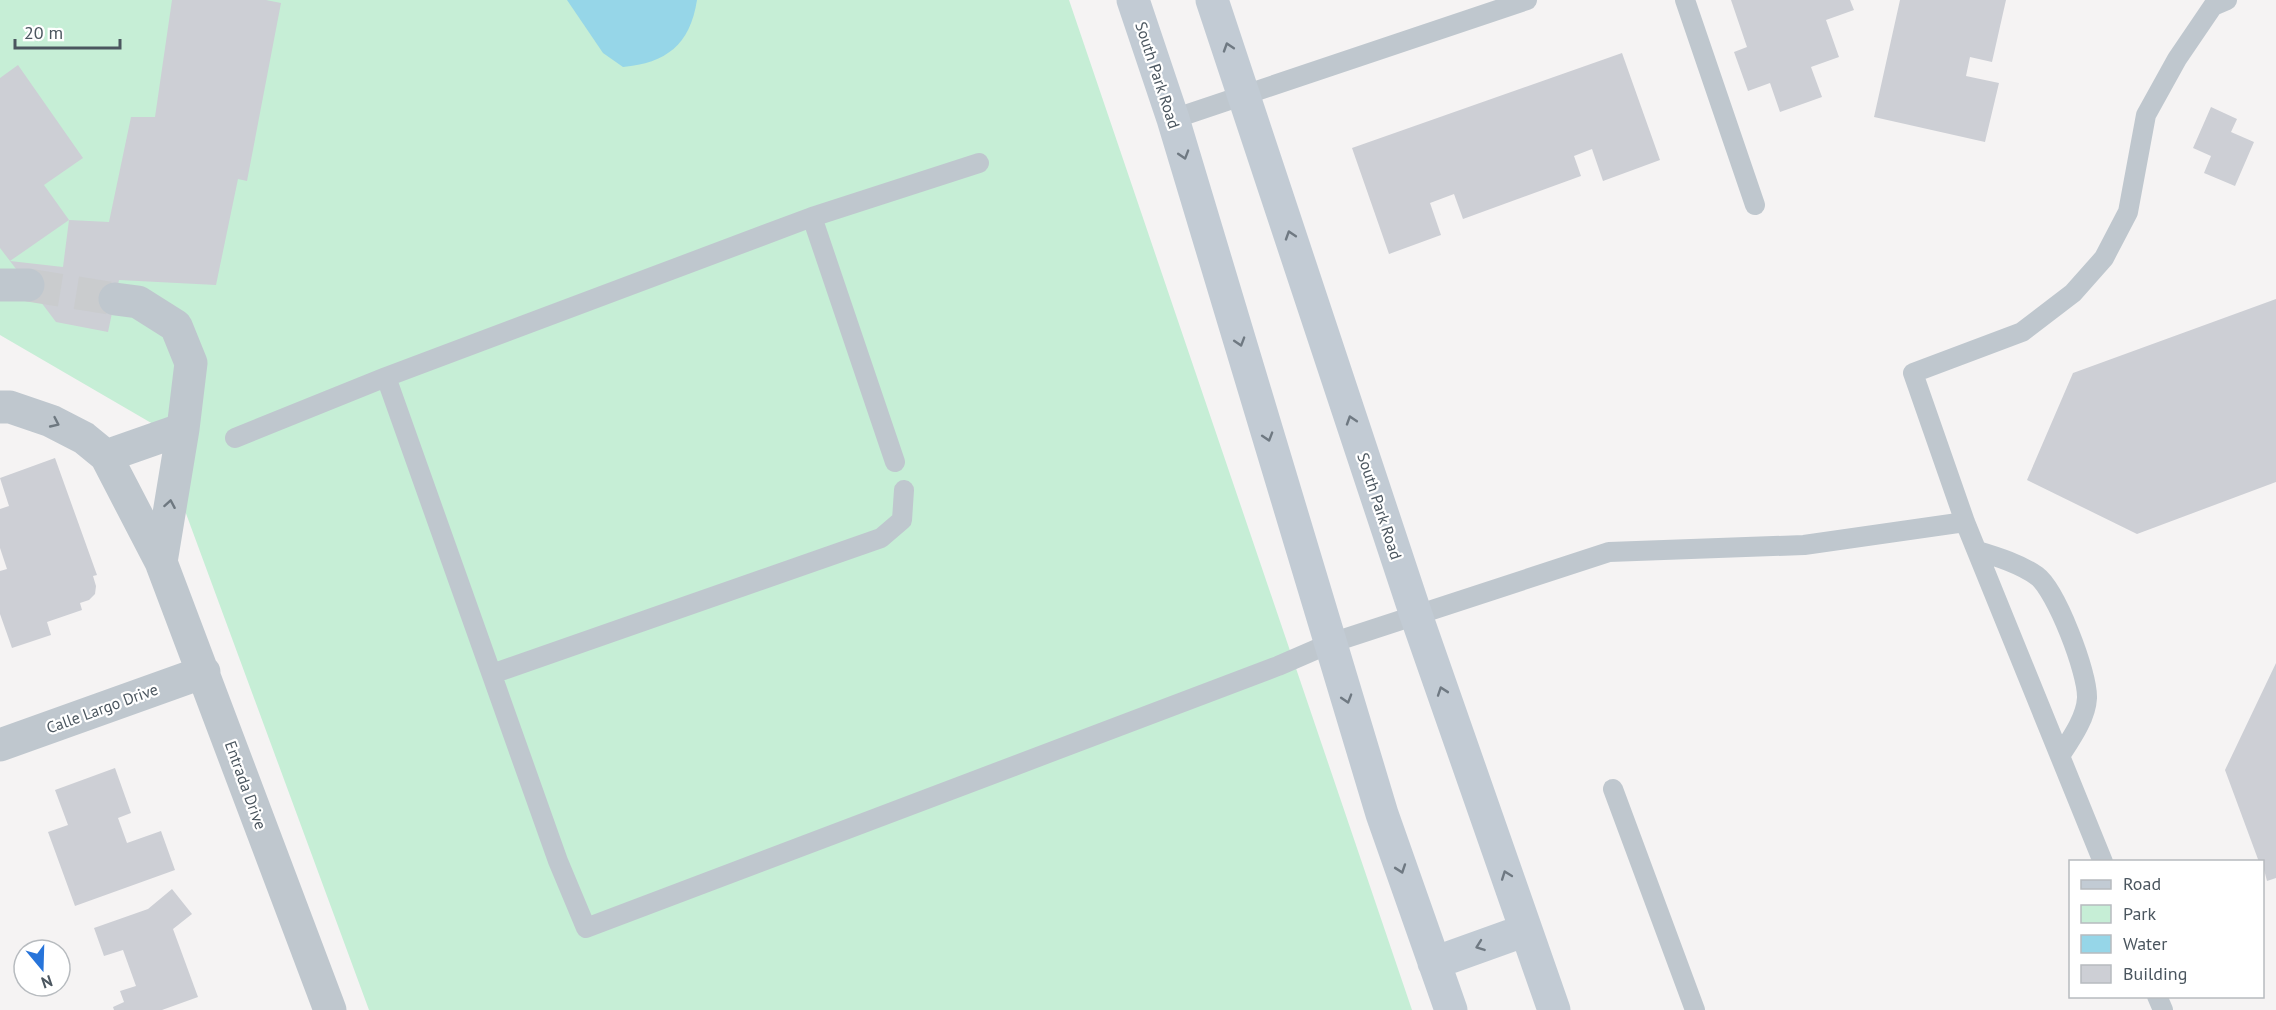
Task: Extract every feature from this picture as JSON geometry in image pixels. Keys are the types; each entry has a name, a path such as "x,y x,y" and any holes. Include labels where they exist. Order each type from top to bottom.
{"street":[{"name":"South Park Road","path":"1133,0 1173,119 1382,814 1451,1010"},
{"name":"South Park Road","path":"1212,0 1416,615 1554,1010"},
{"path":"115,299 138,302 176,326 191,363 183,429 161,562"},
{"path":"0,407 10,407 51,421 84,438 106,456 183,429"},
{"name":"Entrada Drive","path":"106,456 161,562 330,1010"},
{"name":"Calle Largo Drive","path":"0,745 204,672"},
{"path":"1434,963 1526,930"}],"lane":[{"path":"1173,119 1527,0"},
{"path":"1685,0 1755,205"},
{"path":"2103,860 1965,522 1913,373 2022,333 2073,293 2104,258 2128,212 2146,116 2177,59 2213,6 2227,0"},
{"path":"235,438 386,377 812,217 979,163"},
{"path":"812,217 895,462"},
{"path":"386,377 558,861 586,928 1255,675 1331,643 1609,552 1804,545 1965,522"},
{"path":"492,675 881,538 902,520 904,490"},
{"path":"1978,551 2004,559 2037,577 2054,596 2080,666 2087,698 2078,727 2060,756"},
{"path":"1613,789 1695,1010"}],"green space":[{"path":"0,0 1069,0 1412,1010 369,1010 153,424 0,335"}],"water":[{"path":"567,0 697,0 689,29 674,49 652,61 623,67 603,53"}],"building":[{"path":"172,0 266,0 281,3 247,181 238,179 216,285 119,280 108,332 56,322 10,261 63,267 69,220 109,222 131,117 155,117"},
{"path":"1731,0 1850,0 1854,10 1826,20 1839,57 1811,67 1822,97 1780,112 1770,83 1748,91 1734,52 1747,47"},
{"path":"1900,0 2006,0 1992,62 1970,57 1966,76 1999,83 1985,142 1874,117"},
{"path":"1622,53 1660,160 1603,181 1592,149 1574,156 1581,176 1463,219 1454,194 1430,203 1441,235 1389,254 1352,148"},
{"path":"18,65 83,158 44,185 69,220 10,261 0,248 0,78"},
{"path":"2211,107 2237,119 2231,132 2254,142 2235,186 2204,173 2211,156 2193,148"},
{"path":"2276,299 2276,482 2137,534 2027,480 2073,373"},
{"path":"55,458 97,575 93,576 96,586 95,594 89,600 80,603 82,610 47,622 51,635 12,648 0,614 0,571 7,569 0,548 0,509 9,506 0,478"},
{"path":"2276,663 2276,878 2267,881 2264,860 2258,860 2225,770"},
{"path":"115,768 131,813 118,818 127,843 161,831 175,870 75,906 48,832 68,825 55,790"},
{"path":"172,889 192,914 173,929 198,997 162,1010 114,1010 113,1007 124,1002 120,991 136,986 123,950 104,956 94,928 148,909"}],"tunnel":[{"path":"28,285 115,299"}]}
